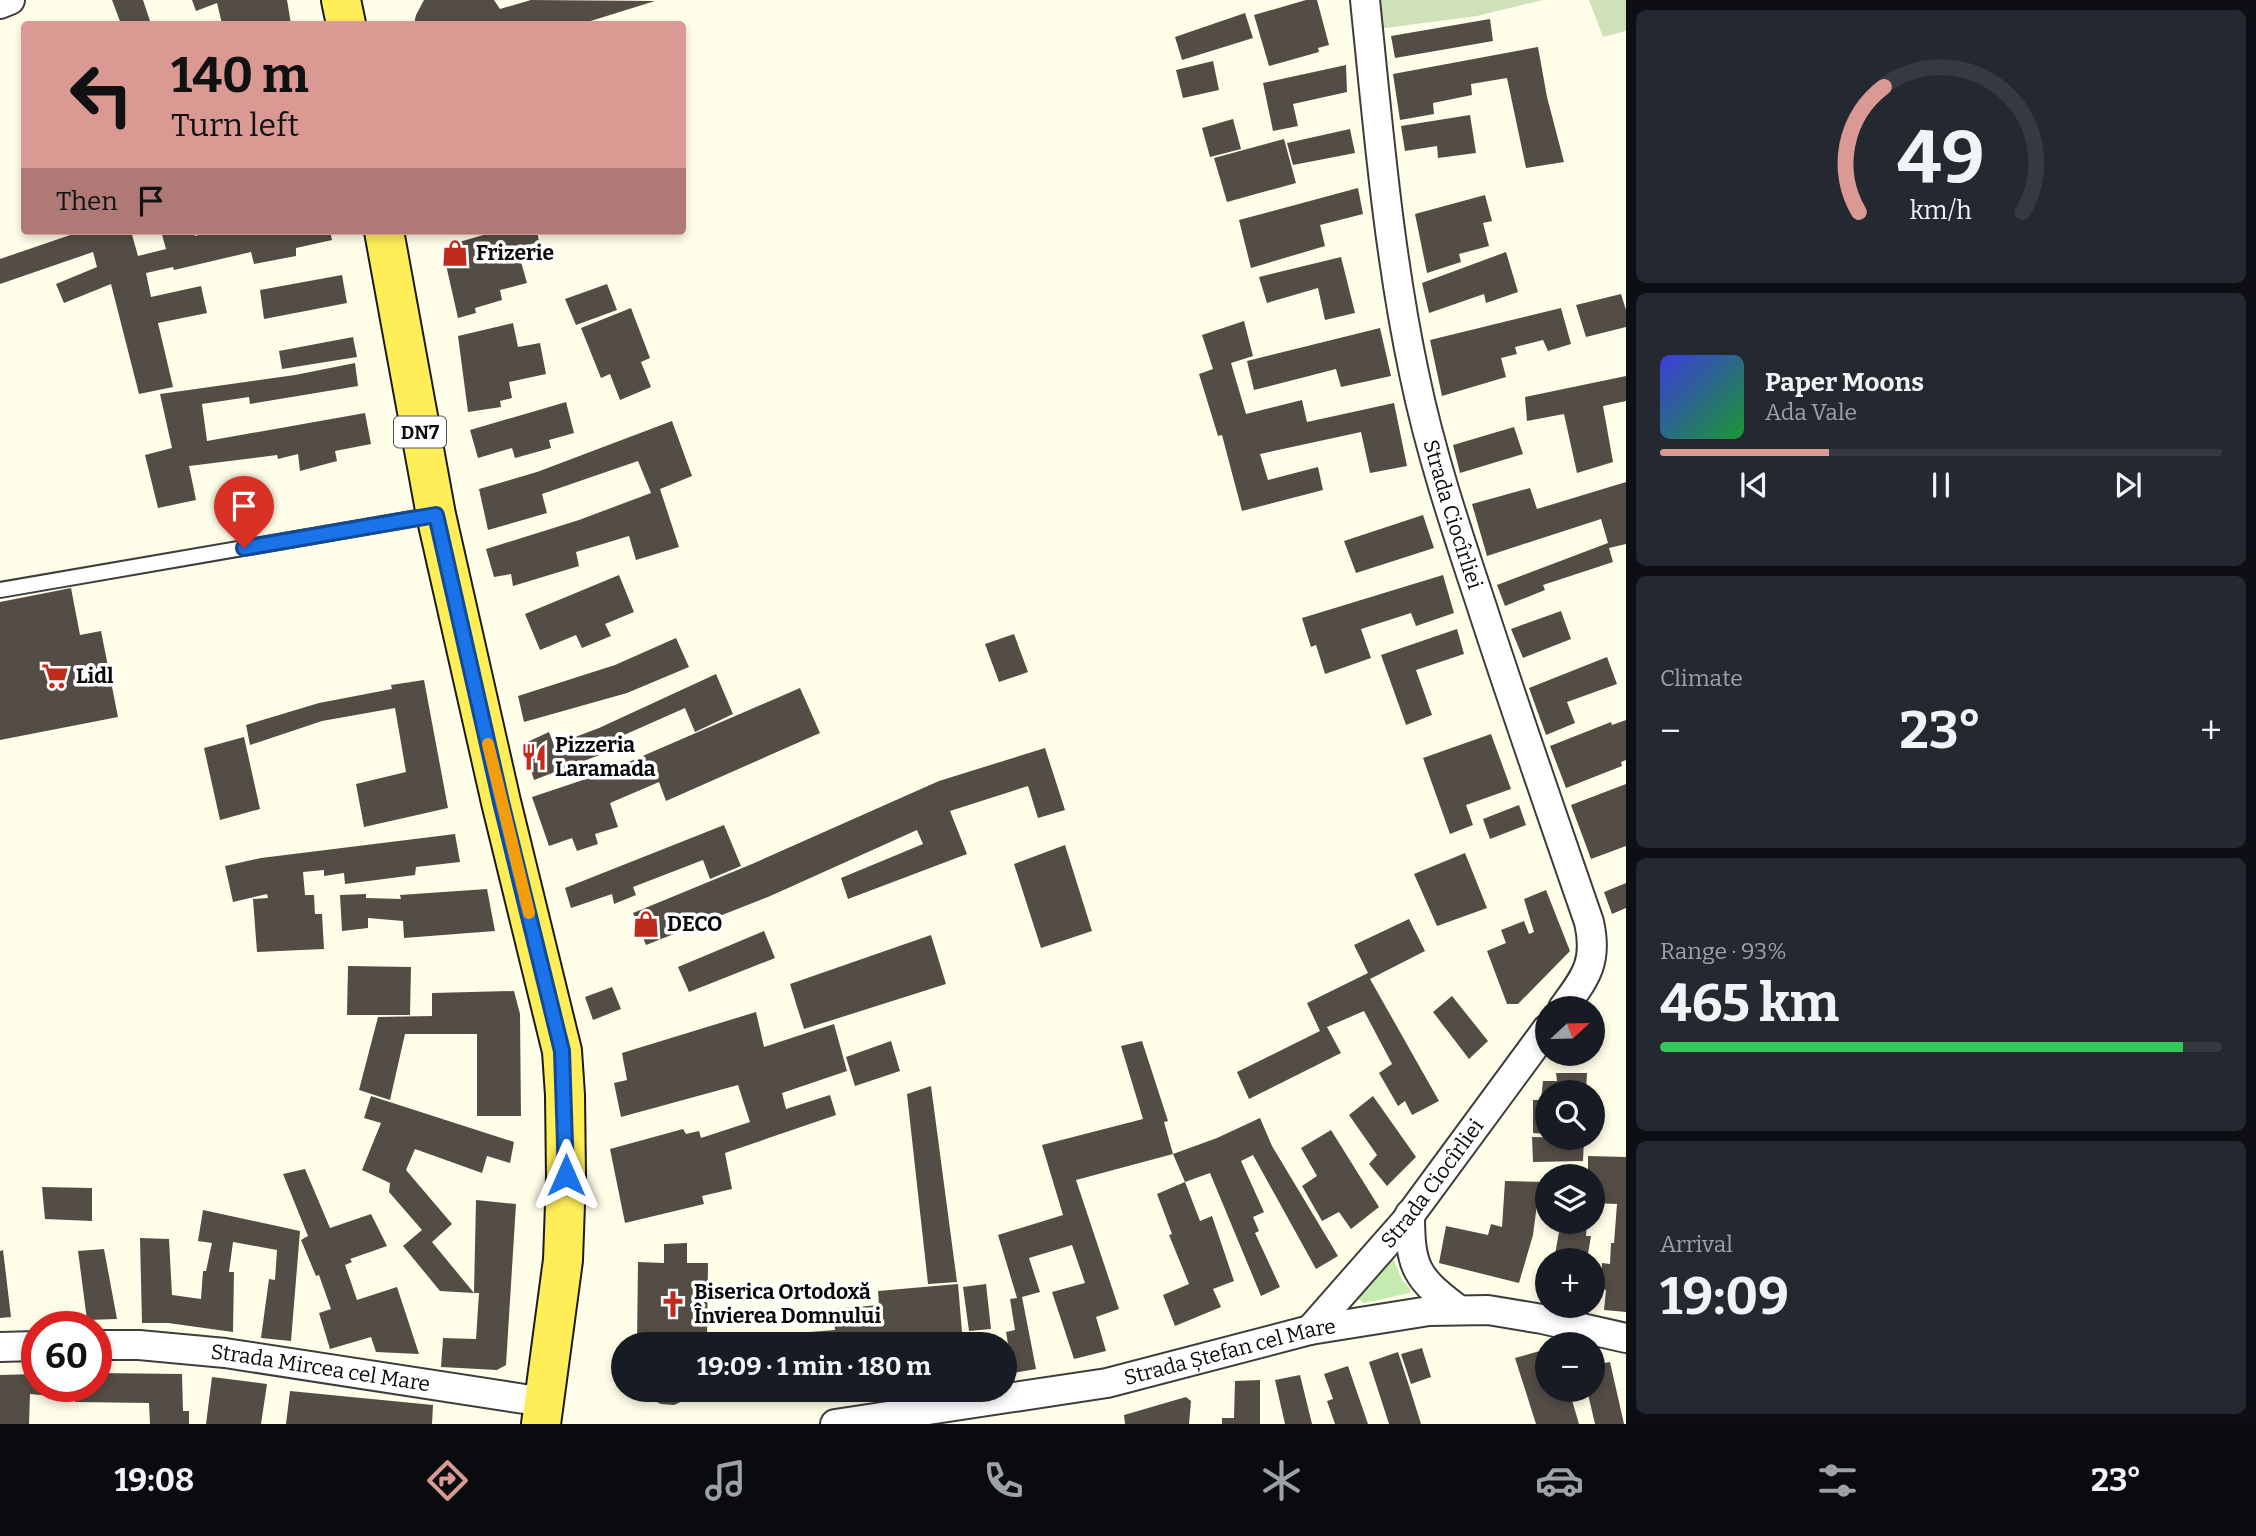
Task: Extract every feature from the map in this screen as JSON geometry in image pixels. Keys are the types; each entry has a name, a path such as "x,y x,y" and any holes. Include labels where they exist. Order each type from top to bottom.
{"main road":[{"path":"341,0 345,21"},
{"name":"DN7","path":"385,235 436,515 501,802 562,1051 566,1175 563,1260 543,1413"}],"street":[{"path":"0,4 10,0"},
{"name":"Strada Ciocîrliei","path":"1365,0 1396,282 1414,375 1435,462 1518,722 1589,922 1594,943 1591,963 1572,996"},
{"name":"Strada Ciocîrliei","path":"1310,1330 1410,1214 1535,1046"},
{"path":"1410,1214 1410,1248 1422,1280 1459,1310"},
{"name":"Strada Ștefan cel Mare","path":"835,1424 1107,1383 1310,1330 1429,1311 1488,1310 1626,1338"},
{"name":"Strada Mircea cel Mare","path":"112,1345 225,1353 543,1413"},
{"path":"0,1347 21,1346"}],"lane":[{"path":"0,590 436,515"}],"green space":[{"path":"1376,0 1543,0 1477,16 1378,29"},
{"path":"1589,0 1626,0 1626,31 1603,37"},
{"path":"1392,1256 1402,1280 1410,1288 1410,1293 1364,1303 1358,1298"}],"building":[{"path":"112,0 143,0 150,21 120,21"},
{"path":"192,0 287,0 290,21 221,21 217,3 196,11"},
{"path":"424,0 494,0 500,9 531,0 655,1 591,21 415,21"},
{"path":"1306,0 1317,0 1329,45 1318,48 1319,52 1269,66 1254,15"},
{"path":"1245,13 1253,38 1182,60 1175,37"},
{"path":"1490,19 1493,41 1395,58 1391,36"},
{"path":"1538,47 1547,97 1564,162 1526,168 1507,78 1471,84 1472,95 1433,103 1434,114 1400,120 1393,74"},
{"path":"1213,61 1219,90 1183,98 1176,70"},
{"path":"1346,65 1347,92 1293,104 1298,126 1273,131 1263,83"},
{"path":"1470,115 1476,153 1438,158 1437,146 1405,151 1401,126"},
{"path":"1233,119 1241,149 1210,157 1202,128"},
{"path":"1350,129 1355,153 1293,165 1287,143"},
{"path":"1284,139 1296,183 1227,202 1214,158"},
{"path":"1358,188 1363,214 1320,225 1325,246 1251,268 1239,220"},
{"path":"1485,195 1492,221 1483,223 1489,246 1459,254 1461,262 1427,273 1415,214"},
{"path":"70,235 132,235 138,256 166,249 162,235 331,235 332,240 296,248 296,256 254,264 251,252 174,270 173,267 146,273 151,297 201,286 207,313 158,323 173,387 139,394 111,284 64,303 56,284 97,267 93,252 0,284 0,259"},
{"path":"483,235 538,235 539,242 517,248 527,283 500,290 502,300 475,308 476,313 458,318 442,247"},
{"path":"1506,252 1518,292 1486,303 1484,294 1429,313 1422,283"},
{"path":"1341,257 1355,313 1325,320 1318,288 1267,303 1259,277"},
{"path":"342,275 347,303 264,319 260,290"},
{"path":"607,284 617,310 576,325 565,299"},
{"path":"1621,294 1626,310 1626,327 1586,337 1576,305"},
{"path":"631,308 650,358 641,362 651,387 620,400 610,374 601,378 581,328"},
{"path":"1561,308 1571,344 1548,351 1543,340 1515,347 1517,354 1501,358 1506,377 1442,396 1430,340"},
{"path":"1244,321 1253,356 1231,363 1246,414 1302,400 1307,422 1394,403 1407,466 1370,473 1361,432 1260,454 1268,480 1318,467 1323,490 1242,511 1222,435 1218,436 1199,374 1213,369 1202,335"},
{"path":"513,323 518,347 540,343 546,374 509,382 512,398 500,401 501,407 468,412 458,336"},
{"path":"1380,328 1391,376 1341,387 1336,369 1254,390 1247,361"},
{"path":"353,337 357,357 282,369 279,351"},
{"path":"355,363 358,386 250,404 249,397 202,404 207,441 365,413 371,444 335,451 337,461 300,471 298,454 278,459 277,455 189,466 196,500 158,508 145,455 172,448 160,394 295,375"},
{"path":"1626,376 1626,401 1603,406 1613,462 1577,473 1564,414 1527,421 1525,397"},
{"path":"566,402 574,433 549,440 551,448 515,458 512,448 478,458 470,430"},
{"path":"672,421 692,476 660,489 679,547 636,560 629,536 576,552 579,566 513,586 511,574 494,577 486,549 579,520 651,493 638,461 542,494 547,513 488,530 479,489 537,472"},
{"path":"1514,427 1523,454 1460,473 1453,445"},
{"path":"1626,482 1626,544 1609,548 1613,562 1543,585 1545,590 1505,606 1497,585 1608,543 1601,519 1487,556 1472,504 1530,488 1537,509"},
{"path":"1423,515 1434,548 1356,573 1344,541"},
{"path":"619,575 634,612 605,624 611,636 582,648 576,635 540,650 525,614"},
{"path":"1443,575 1454,613 1416,626 1411,613 1361,629 1371,658 1325,674 1316,645 1311,647 1302,618"},
{"name":"Lidl","path":"71,588 80,635 101,631 118,717 0,740 0,602"},
{"path":"1561,611 1571,639 1523,658 1511,629"},
{"path":"1457,629 1464,654 1416,670 1432,715 1406,725 1381,655"},
{"path":"1014,634 1028,672 999,682 985,644"},
{"path":"676,638 689,667 627,693 524,722 518,696 615,665"},
{"path":"1607,657 1617,684 1567,702 1575,723 1546,735 1529,688"},
{"path":"716,674 733,714 695,732 685,708 606,743 610,751 534,780 523,744 549,732 554,745 599,728"},
{"path":"424,680 448,808 364,827 356,784 406,772 395,708 322,721 250,745 246,725 319,703 392,689 391,685"},
{"path":"800,688 820,733 666,801 659,782 610,803 618,827 595,834 598,844 577,851 572,838 549,846 532,797 601,774"},
{"path":"1626,720 1626,760 1621,762 1622,766 1566,788 1550,746 1611,722 1612,725"},
{"path":"1491,734 1511,789 1466,805 1473,825 1450,834 1423,758"},
{"path":"244,737 260,809 220,820 204,748"},
{"path":"1045,748 1065,810 1038,818 1028,786 950,811 967,854 848,899 841,878 923,844 917,830 768,897 646,945 633,913 752,864 939,781"},
{"path":"1626,784 1626,846 1591,859 1571,805"},
{"path":"1519,805 1526,825 1490,839 1483,819"},
{"path":"724,825 741,866 710,879 703,860 633,887 636,895 614,904 612,894 571,908 565,888"},
{"path":"455,834 460,862 416,867 415,875 345,884 344,873 324,876 324,870 303,872 305,895 314,895 315,914 322,914 324,949 257,952 253,899 268,898 267,894 233,902 225,866 261,858"},
{"path":"1065,845 1092,931 1041,948 1014,864"},
{"path":"1465,853 1487,908 1437,926 1414,874"},
{"path":"1626,883 1626,908 1612,914 1604,892"},
{"path":"487,889 495,931 404,938 403,921 368,918 368,928 342,931 340,895 366,894 366,898 401,899 400,895"},
{"path":"1546,890 1570,951 1518,1004 1507,1004 1487,951 1506,943 1501,930 1524,921 1529,934 1534,932 1524,899"},
{"path":"1409,919 1425,951 1370,979 1439,1101 1412,1115 1405,1101 1398,1106 1379,1073 1392,1064 1364,1011 1327,1027 1341,1053 1249,1099 1237,1072 1320,1031 1307,1003 1368,973 1354,945"},
{"path":"764,931 775,958 689,992 678,967"},
{"path":"931,935 946,984 804,1029 790,984"},
{"path":"348,966 411,967 410,1015 347,1015"},
{"path":"612,987 621,1009 593,1020 585,997"},
{"path":"514,991 520,1014 521,1116 477,1116 477,1034 405,1034 390,1100 359,1090 378,1017 432,1016 432,993"},
{"path":"1452,996 1488,1041 1469,1059 1433,1012"},
{"path":"756,1012 764,1047 834,1024 847,1071 782,1093 786,1109 830,1095 836,1115 725,1153 732,1189 702,1196 704,1204 625,1223 610,1149 683,1129 686,1134 699,1131 701,1138 750,1122 738,1085 621,1117 614,1083 627,1080 622,1053"},
{"path":"891,1041 900,1071 855,1086 846,1057"},
{"path":"1142,1041 1168,1121 1164,1122 1173,1154 1076,1180 1119,1309 1096,1317 1106,1351 1074,1359 1052,1292 1085,1283 1072,1245 1029,1258 1040,1292 1022,1297 1036,1369 1017,1372 1017,1332 1006,1332 1015,1330 1010,1299 1017,1298 998,1235 1063,1215 1042,1145 1143,1119 1121,1046"},
{"path":"1556,1073 1587,1073 1587,1080 1557,1080"},
{"path":"931,1086 957,1282 928,1284 907,1094"},
{"path":"371,1096 514,1142 510,1163 487,1156 482,1173 415,1149 406,1170 452,1224 432,1242 474,1293 440,1291 403,1246 422,1230 389,1192 390,1183 362,1170 381,1123 364,1118"},
{"path":"1373,1096 1416,1157 1387,1186 1369,1164 1377,1155 1349,1115"},
{"path":"1535,1100 1535,1133 1533,1133"},
{"path":"1260,1118 1272,1146 1338,1256 1316,1269 1253,1155 1241,1161 1264,1212 1253,1217 1259,1231 1255,1233 1280,1287 1261,1296 1210,1173 1185,1182 1173,1154"},
{"path":"1331,1130 1379,1207 1351,1229 1339,1212 1322,1221 1302,1186 1317,1176 1301,1148"},
{"path":"1532,1137 1535,1137 1535,1150 1583,1150 1583,1161 1533,1162"},
{"path":"1588,1156 1626,1157 1626,1312 1605,1310 1605,1263 1610,1264 1617,1204 1605,1204 1605,1164 1588,1164"},
{"path":"305,1169 330,1228 371,1214 387,1246 350,1259 352,1262 345,1265 357,1300 397,1287 419,1354 376,1352 371,1337 330,1349 319,1313 331,1309 319,1275 316,1276 301,1240 308,1236 283,1174"},
{"path":"1505,1181 1535,1182 1533,1235 1519,1283 1439,1263 1446,1226 1488,1235 1491,1224 1502,1227"},
{"path":"1185,1182 1200,1221 1212,1216 1234,1281 1213,1289 1221,1307 1175,1326 1163,1295 1189,1284 1169,1235 1172,1234 1157,1194"},
{"path":"42,1187 92,1188 92,1221 45,1219"},
{"path":"476,1200 516,1204 506,1365 497,1370 441,1367 443,1338 476,1339 479,1293 474,1293"},
{"path":"203,1210 300,1231 291,1341 261,1338 269,1279 275,1280 277,1250 233,1242 229,1272 234,1272 233,1332 168,1323 142,1323 140,1238 169,1239 172,1295 201,1299 203,1271 206,1271 212,1243 198,1241"},
{"path":"1559,1234 1591,1236 1589,1248 1556,1248"},
{"name":"Biserica Ortodoxă Învierea Domnului","path":"687,1243 687,1263 708,1263 707,1332 637,1332 638,1262 664,1263 664,1244"},
{"path":"104,1249 117,1319 112,1319 112,1311 86,1311 78,1251"},
{"path":"3,1250 11,1317 0,1318 0,1251"},
{"path":"958,1284 962,1332 809,1332 835,1330 833,1309 879,1305 878,1291"},
{"path":"986,1284 991,1329 969,1331 963,1287"},
{"path":"1422,1348 1431,1377 1411,1384 1401,1354"},
{"path":"1398,1352 1421,1424 1389,1424 1369,1362"},
{"path":"1535,1352 1535,1402 1573,1402 1579,1424 1536,1424 1515,1358"},
{"path":"1610,1362 1624,1424 1595,1424 1590,1402 1605,1402 1605,1363"},
{"path":"1348,1366 1368,1424 1335,1424 1327,1401 1333,1399 1324,1374"},
{"path":"112,1373 182,1374 183,1411 189,1411 189,1424 150,1424 149,1403 75,1402 112,1402"},
{"path":"21,1374 21,1402 30,1402 29,1424 0,1424 0,1375"},
{"path":"1300,1375 1312,1424 1285,1424 1275,1380"},
{"path":"212,1377 267,1384 261,1424 206,1424"},
{"path":"1260,1380 1260,1424 1222,1424 1222,1418 1234,1418 1235,1381"},
{"path":"290,1391 433,1405 432,1424 286,1424"},
{"path":"1186,1397 1191,1401 1189,1424 1125,1424 1124,1415"},
{"path":"657,1402 681,1402 674,1405"}],"slow traffic":[{"path":"488,744 529,913"}],"place":[{"name":"Frizerie","path":"455,253"},
{"name":"Lidl","path":"55,676"},
{"name":"Pizzeria Laramada","path":"534,757"},
{"name":"DECO","path":"646,924"},
{"name":"Biserica Ortodoxă Învierea Domnului","path":"673,1304"}],"route":[{"path":"244,548 436,515 501,802 562,1051 566,1175"}]}
